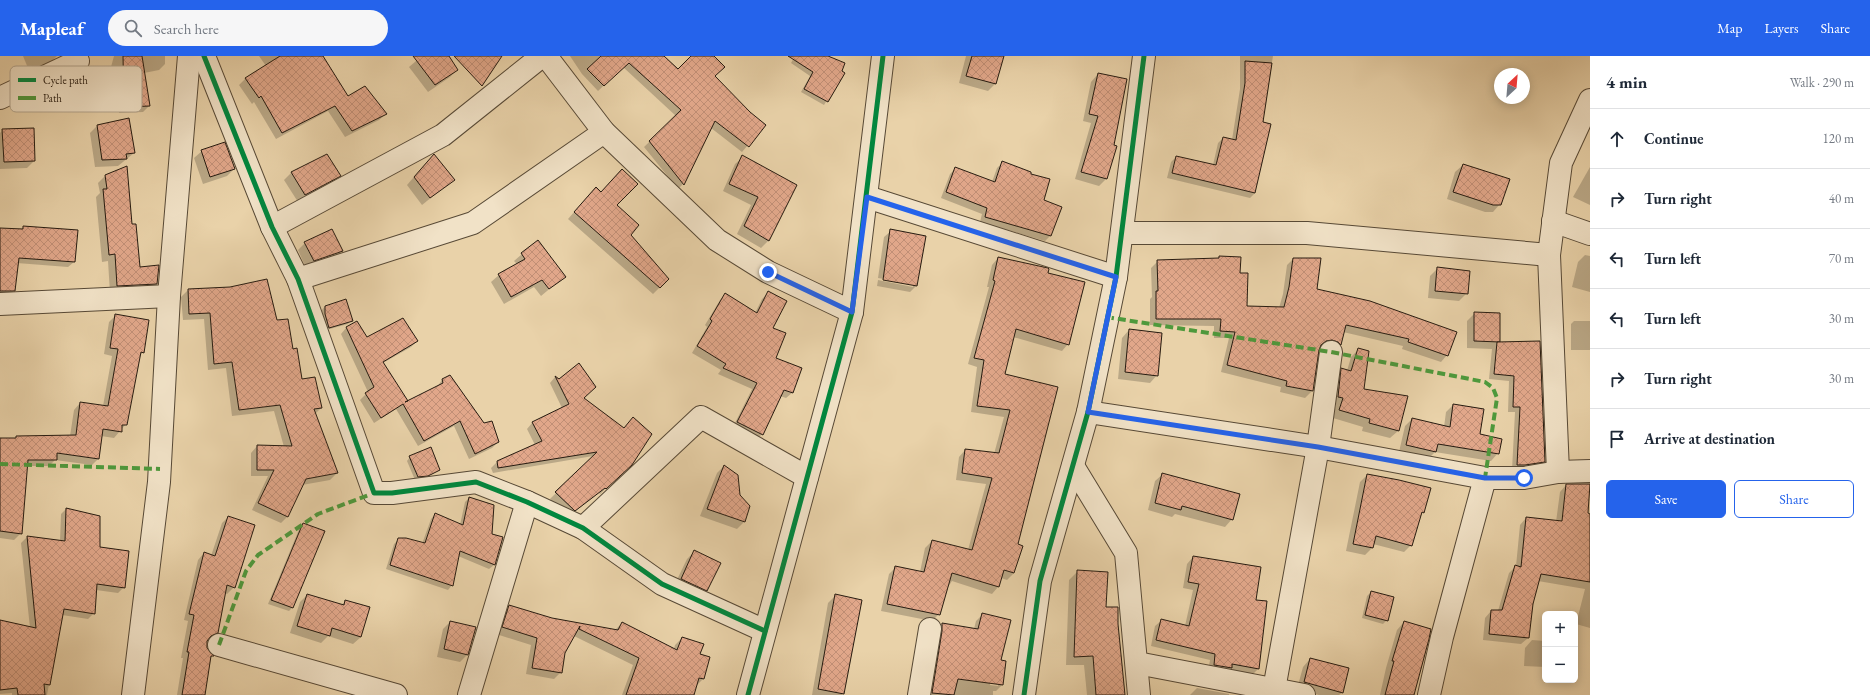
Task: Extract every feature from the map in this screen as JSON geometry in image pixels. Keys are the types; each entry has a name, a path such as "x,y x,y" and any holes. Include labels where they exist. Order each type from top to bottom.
{"street":[{"path":"133,695 159,482 169,296 188,56"},
{"path":"204,56 272,227 298,279 374,493 392,493 476,482 527,502 583,528 662,584 765,631"},
{"path":"272,227 443,135 542,56"},
{"path":"546,56 604,132 717,240 768,272 852,312"},
{"path":"748,695 852,312 883,56"},
{"path":"1024,695 1040,581 1088,412 1116,277 1144,56"},
{"path":"67,66 78,61"},
{"path":"0,98 10,93"},
{"path":"1558,472 1549,255 1561,163 1590,100"},
{"path":"298,279 473,223 604,132"},
{"path":"867,197 1116,277"},
{"path":"1554,221 1590,234"},
{"path":"1122,233 1307,234 1549,255"},
{"path":"0,304 169,296"},
{"path":"1274,692 1318,447 1331,352"},
{"path":"1088,412 1318,447 1485,478 1524,478 1558,472 1590,471"},
{"path":"583,528 701,417 807,477"},
{"path":"1073,466 1126,553 1139,695"},
{"path":"1429,695 1442,637 1485,478"},
{"path":"469,695 527,502"},
{"path":"919,695 930,629"},
{"path":"219,645 396,695"},
{"path":"1137,663 1274,692 1304,695"}],"building":[{"path":"123,56 142,56 150,106 142,106 142,66 123,66"},
{"path":"280,56 323,56 348,96 365,86 387,114 352,131 335,106 282,133 261,96 259,98 245,78"},
{"path":"413,56 449,56 458,70 435,85"},
{"path":"454,56 502,56 482,86"},
{"path":"601,56 664,56 678,69 691,56 714,56 725,67 715,76 750,112 766,125 749,147 715,121 684,185 649,141 681,110 629,63 604,86 587,69"},
{"path":"788,56 828,56 845,63 842,71 845,73 828,102 804,89 813,72"},
{"path":"972,56 1004,56 996,84 966,76"},
{"path":"1245,61 1272,63 1263,122 1271,124 1255,193 1172,173 1176,156 1216,165 1223,137 1236,140 1245,83"},
{"path":"1098,73 1127,79 1114,145 1117,146 1107,179 1081,172 1098,116 1089,114"},
{"path":"129,118 135,153 126,154 127,159 102,160 97,125"},
{"path":"34,128 35,161 4,162 2,129"},
{"path":"225,142 235,169 210,177 201,150"},
{"path":"327,154 341,176 305,195 291,172"},
{"path":"434,154 455,180 430,198 414,177"},
{"path":"742,155 797,185 769,241 744,226 758,197 729,184"},
{"path":"1002,161 1031,172 1031,174 1050,179 1044,200 1062,207 1051,236 985,217 987,208 946,192 955,167 995,182"},
{"path":"1463,164 1510,179 1501,205 1493,205 1453,192"},
{"path":"127,166 132,224 136,224 140,267 159,265 157,284 117,286 115,254 109,255 103,189 107,189 105,175"},
{"path":"622,169 638,184 617,205 639,225 631,235 669,279 660,288 574,212 596,187 601,192"},
{"path":"23,226 78,230 75,262 19,258 15,291 0,291 0,228 23,229"},
{"path":"332,229 343,251 314,261 304,242"},
{"path":"890,229 926,236 917,286 883,280"},
{"path":"538,240 566,277 549,289 542,280 511,297 498,274 525,259 521,253"},
{"path":"1219,256 1241,257 1240,273 1248,273 1247,306 1284,307 1289,287 1293,258 1321,258 1317,289 1370,301 1457,332 1448,356 1408,342 1409,339 1346,325 1341,345 1332,340 1326,341 1321,345 1313,391 1286,386 1287,381 1227,365 1235,332 1220,331 1221,319 1156,319 1156,291 1158,291 1157,260 1219,258"},
{"path":"998,257 1048,268 1048,273 1085,282 1069,345 1016,329 1005,374 1058,387 1018,544 1023,546 1014,573 1004,570 999,587 952,573 940,615 887,604 895,566 924,572 932,540 972,550 992,478 962,473 965,449 999,453 1010,410 977,406 984,360 974,358 995,281 993,280"},
{"path":"1437,267 1470,271 1468,294 1435,291"},
{"path":"267,279 277,320 288,319 293,349 297,348 302,379 315,377 322,408 314,409 338,473 306,479 288,517 258,503 274,470 257,470 257,445 292,446 280,405 239,410 232,362 214,364 210,313 189,314 188,289 230,287"},
{"path":"768,291 787,301 773,328 786,333 776,358 802,368 793,393 784,390 763,435 737,422 757,383 723,368 726,364 697,346 712,321 710,319 725,293 757,313"},
{"path":"346,299 353,321 329,328 325,314 325,306"},
{"path":"1474,312 1500,313 1500,342 1474,341"},
{"path":"115,314 149,320 144,353 141,352 127,425 122,425 122,432 103,429 99,459 57,453 57,460 28,460 22,534 0,531 0,438 16,438 16,436 76,435 80,402 108,406 118,349 110,348"},
{"path":"403,318 418,341 383,362 408,401 443,383 442,379 450,375 484,423 492,421 499,442 475,454 460,421 424,441 403,404 381,418 365,393 374,387 346,327 357,321 367,337"},
{"path":"1129,329 1162,333 1158,376 1125,372"},
{"path":"1540,341 1545,462 1517,465 1520,407 1513,407 1514,376 1494,374 1497,342"},
{"path":"1358,348 1369,351 1364,389 1408,396 1399,431 1369,423 1370,419 1339,410 1343,398 1338,397 1341,368 1351,371"},
{"path":"579,363 596,387 584,398 624,428 633,417 652,434 632,465 606,489 605,488 575,511 555,492 597,452 498,468 497,461 542,441 532,422 569,404 555,376 559,379"},
{"path":"1453,404 1484,409 1480,434 1502,439 1499,454 1438,444 1436,452 1406,445 1412,418 1450,427"},
{"path":"431,447 440,470 428,476 418,477 409,456"},
{"path":"724,465 738,475 740,495 750,506 745,522 707,509"},
{"path":"1162,473 1240,494 1233,520 1182,506 1181,510 1155,503"},
{"path":"1367,474 1431,488 1412,546 1376,536 1373,548 1353,544"},
{"path":"1566,484 1590,484 1588,513 1590,514 1590,582 1541,574 1533,604 1529,638 1489,634 1491,610 1502,610 1515,565 1521,567 1526,517 1562,521"},
{"path":"469,497 494,505 492,534 503,537 495,565 460,551 453,586 390,565 398,538 406,538 425,543 435,513 463,525"},
{"path":"66,508 100,516 100,547 129,551 125,588 97,584 95,614 64,609 50,685 44,684 45,695 18,695 17,688 0,690 0,620 36,628 27,536 65,541"},
{"path":"228,516 255,525 235,588 227,585 218,633 211,636 207,641 207,648 214,656 211,656 205,695 182,695 189,652 187,652 194,615 189,614 204,552 215,556"},
{"path":"303,523 325,531 293,608 271,600"},
{"path":"694,550 721,563 707,591 681,579"},
{"path":"1193,556 1261,567 1256,600 1267,601 1259,669 1232,664 1232,668 1214,665 1215,654 1156,640 1161,619 1189,626 1199,584 1188,582"},
{"path":"1077,570 1108,572 1106,607 1118,607 1118,624 1125,695 1096,695 1093,656 1074,657"},
{"path":"1371,591 1394,597 1388,621 1365,615"},
{"path":"307,594 344,605 345,600 370,607 361,637 332,628 330,636 297,626"},
{"path":"835,594 862,600 844,694 818,689"},
{"path":"509,605 552,618 618,630 622,622 677,650 682,637 704,644 700,654 710,657 704,679 699,678 694,695 626,695 639,658 579,629 580,626 565,653 562,673 532,668 537,638 502,627"},
{"path":"982,613 1011,620 1001,660 1006,661 1003,685 958,679 954,695 932,693 942,623 978,629"},
{"path":"450,621 476,627 468,655 444,649"},
{"path":"1404,621 1431,629 1429,639 1414,695 1385,695 1394,661 1392,661"},
{"path":"1310,658 1349,668 1343,693 1304,682"}],"marked path":[{"path":"1106,317 1331,352 1485,382 1493,388 1497,398 1485,478"},
{"path":"0,464 160,469"},
{"path":"219,645 246,571 258,555 318,514 374,493"}],"cycle path":[{"path":"204,56 272,227 298,279 374,493 392,493 476,482 527,502 583,528 662,584 765,631"},
{"path":"748,695 852,312 883,56"},
{"path":"1024,695 1040,581 1088,412 1116,277 1144,56"}],"route":[{"path":"768,272 852,312 867,197 1116,277 1106,317 1088,412 1318,447 1485,478 1524,478"}]}
